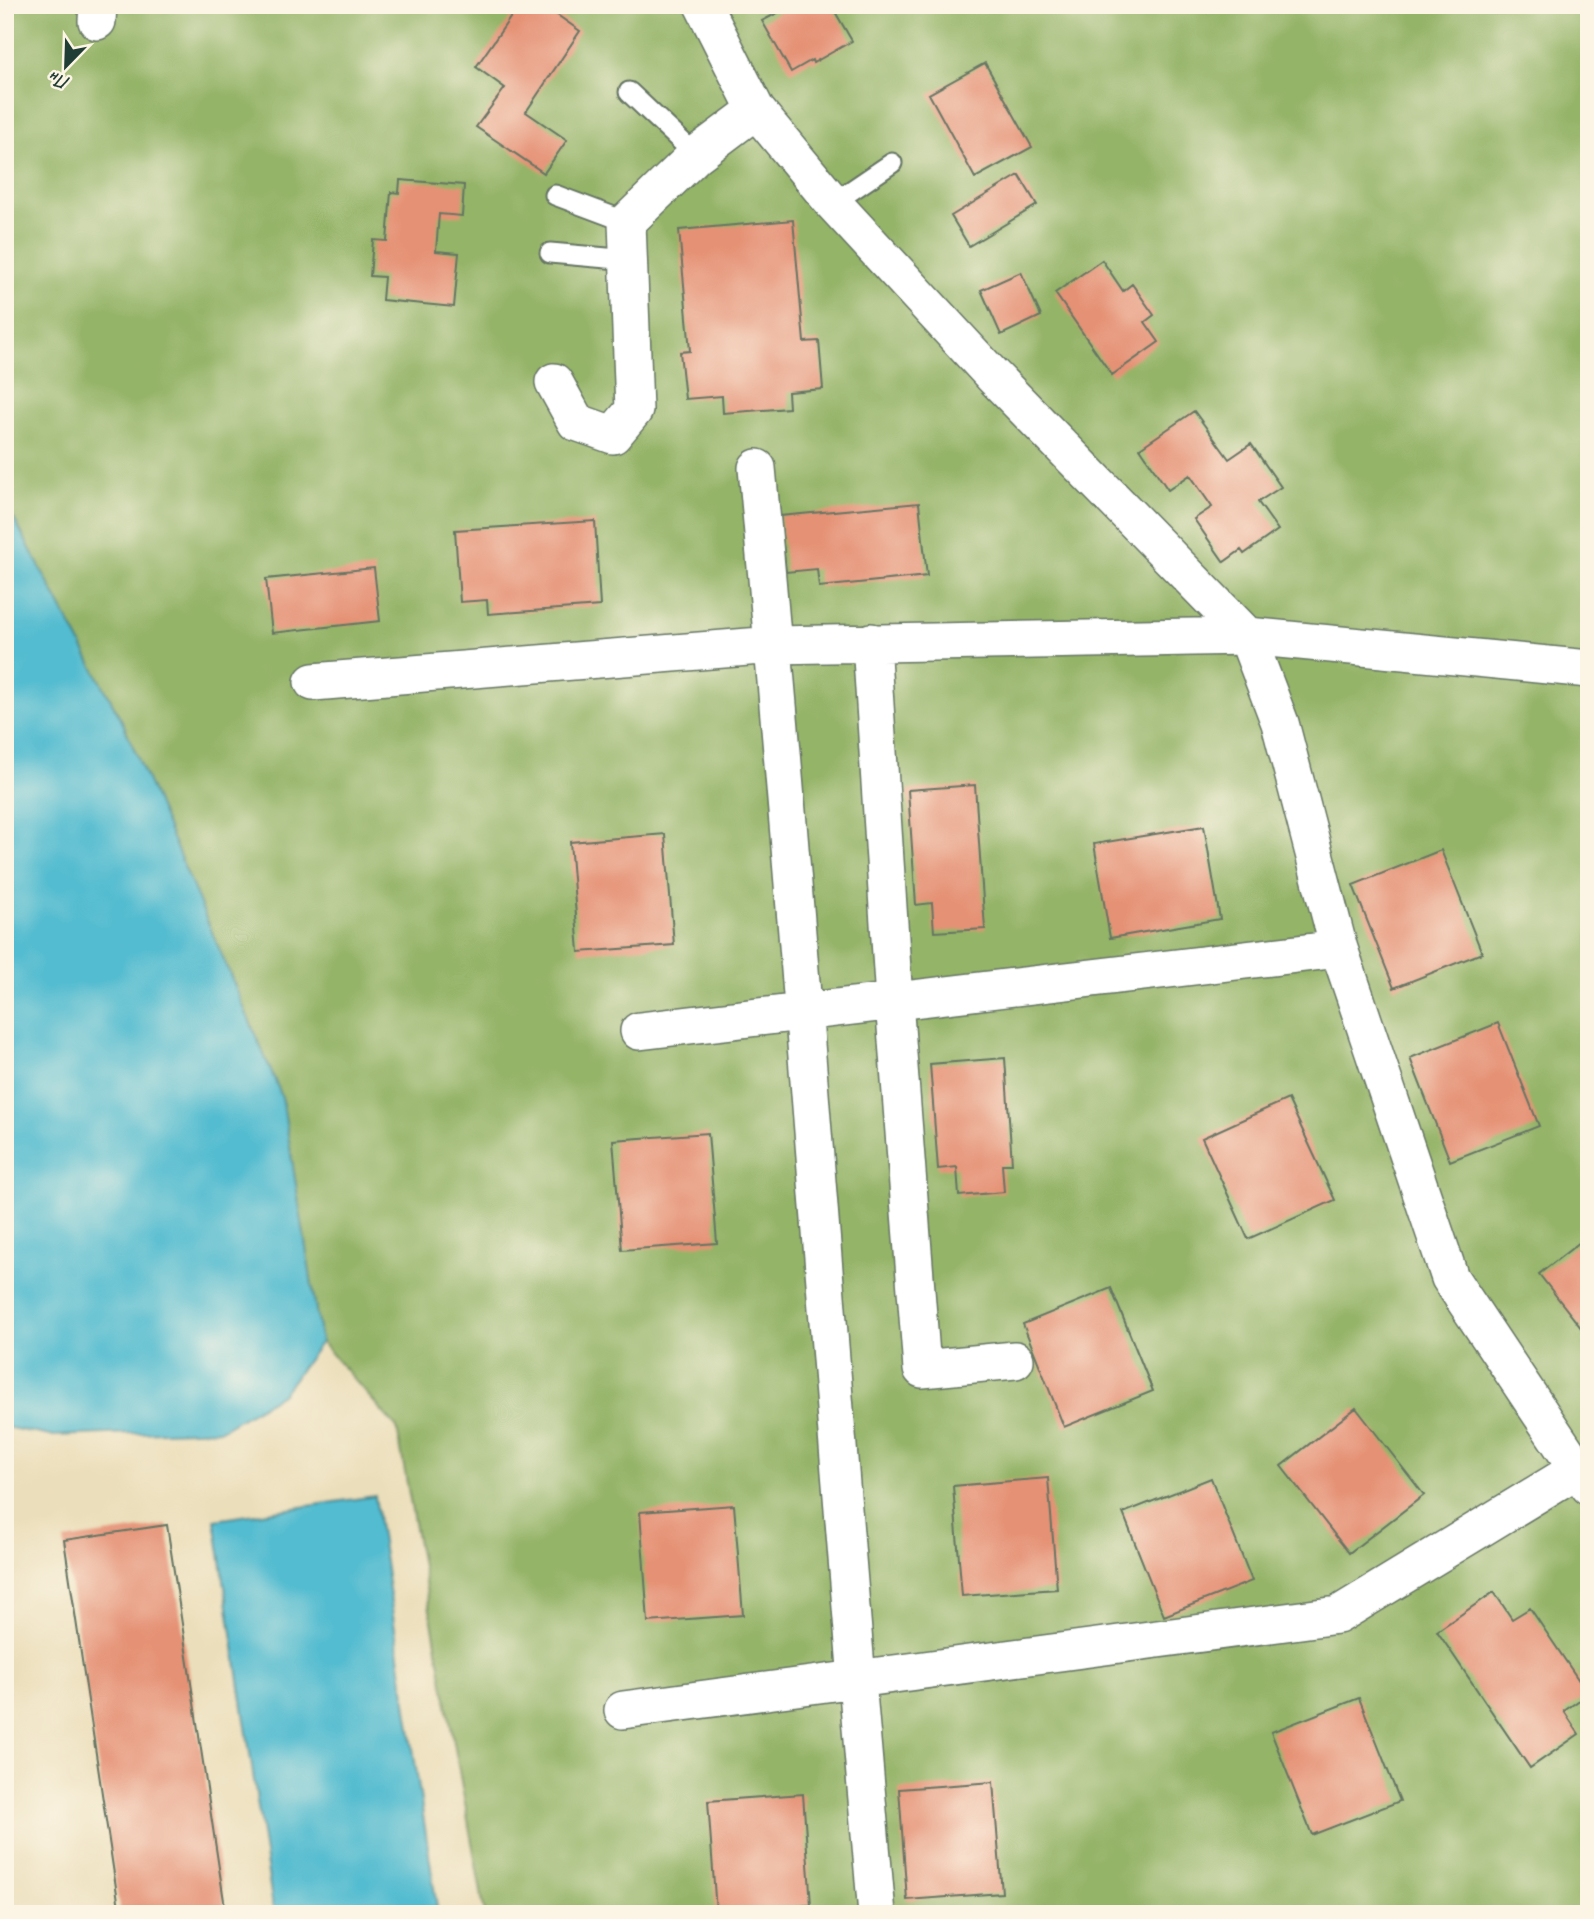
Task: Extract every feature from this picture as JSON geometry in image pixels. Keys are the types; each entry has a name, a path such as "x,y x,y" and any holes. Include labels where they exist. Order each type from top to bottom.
{"street":[{"path":"623,1710 1338,1615 1583,1478 1450,1278 1339,949 1280,723 1247,636 992,375 833,203 756,110 704,5"},
{"path":"554,382 576,422 613,435 634,410 627,222 696,155 756,110"},
{"path":"757,468 774,645 877,1914"},
{"path":"313,682 774,645 1247,636 1589,668"},
{"path":"871,642 894,1001 922,1369 1015,1360"},
{"path":"639,1031 1339,949"}],"lane":[{"path":"629,92 696,155"},
{"path":"833,203 892,163"},
{"path":"555,195 627,222"},
{"path":"550,253 629,260"}],"green space":[{"path":"5,5 1589,5 1589,1914 485,1914 397,1428 321,1342 282,1097 123,723 5,502"}],"water":[{"path":"5,502 123,723 282,1097 321,1342 283,1393 221,1430 50,1436 5,1427"},
{"path":"375,1496 438,1914 274,1914 215,1520"}],"building":[{"path":"519,5 543,5 580,31 526,112 567,140 544,173 476,127 505,88 476,67"},
{"path":"780,5 842,5 834,10 852,41 791,72 762,21 783,10"},
{"path":"985,63 1032,147 975,178 929,94"},
{"path":"1019,175 1037,205 969,246 951,216"},
{"path":"400,180 464,185 462,216 439,214 436,251 459,253 454,307 382,300 384,277 370,276 373,240 387,241 391,192 399,193"},
{"path":"793,220 804,342 819,341 823,389 788,392 789,408 723,413 722,396 685,399 680,352 690,351 679,230"},
{"path":"1102,260 1123,291 1132,284 1154,315 1145,322 1159,342 1112,375 1055,293"},
{"path":"1021,272 1041,316 1001,335 981,290"},
{"path":"1194,411 1229,459 1251,444 1281,487 1258,502 1278,530 1244,554 1241,550 1224,562 1194,519 1212,507 1190,475 1168,490 1140,448"},
{"path":"919,503 927,576 819,587 817,569 786,572 780,516"},
{"path":"595,521 600,606 488,614 487,600 460,602 455,530"},
{"path":"374,568 380,621 272,633 266,579"},
{"path":"975,785 985,929 934,932 932,903 916,905 908,790"},
{"path":"1204,826 1220,919 1110,938 1094,844"},
{"path":"665,834 674,945 579,952 570,842"},
{"path":"1441,850 1482,953 1394,988 1353,885"},
{"path":"1498,1023 1539,1126 1450,1161 1410,1058"},
{"path":"1005,1058 1012,1164 1002,1164 1004,1192 959,1196 957,1167 938,1169 930,1064"},
{"path":"1288,1099 1335,1200 1248,1239 1202,1138"},
{"path":"708,1133 717,1243 622,1250 613,1140"},
{"path":"1589,1235 1589,1338 1539,1274"},
{"path":"1111,1288 1153,1391 1064,1427 1023,1324"},
{"path":"1356,1408 1424,1495 1349,1553 1281,1466"},
{"path":"1048,1478 1057,1589 962,1596 953,1486"},
{"path":"1211,1478 1252,1581 1164,1616 1123,1513"},
{"path":"734,1505 743,1615 648,1622 640,1512"},
{"path":"167,1525 226,1914 120,1914 64,1540"},
{"path":"1494,1592 1512,1619 1530,1608 1588,1694 1564,1711 1579,1734 1530,1768 1437,1631"},
{"path":"1359,1698 1400,1801 1312,1835 1271,1732"},
{"path":"993,1782 1002,1893 907,1900 899,1789"},
{"path":"803,1794 811,1905 716,1912 708,1801"}]}
